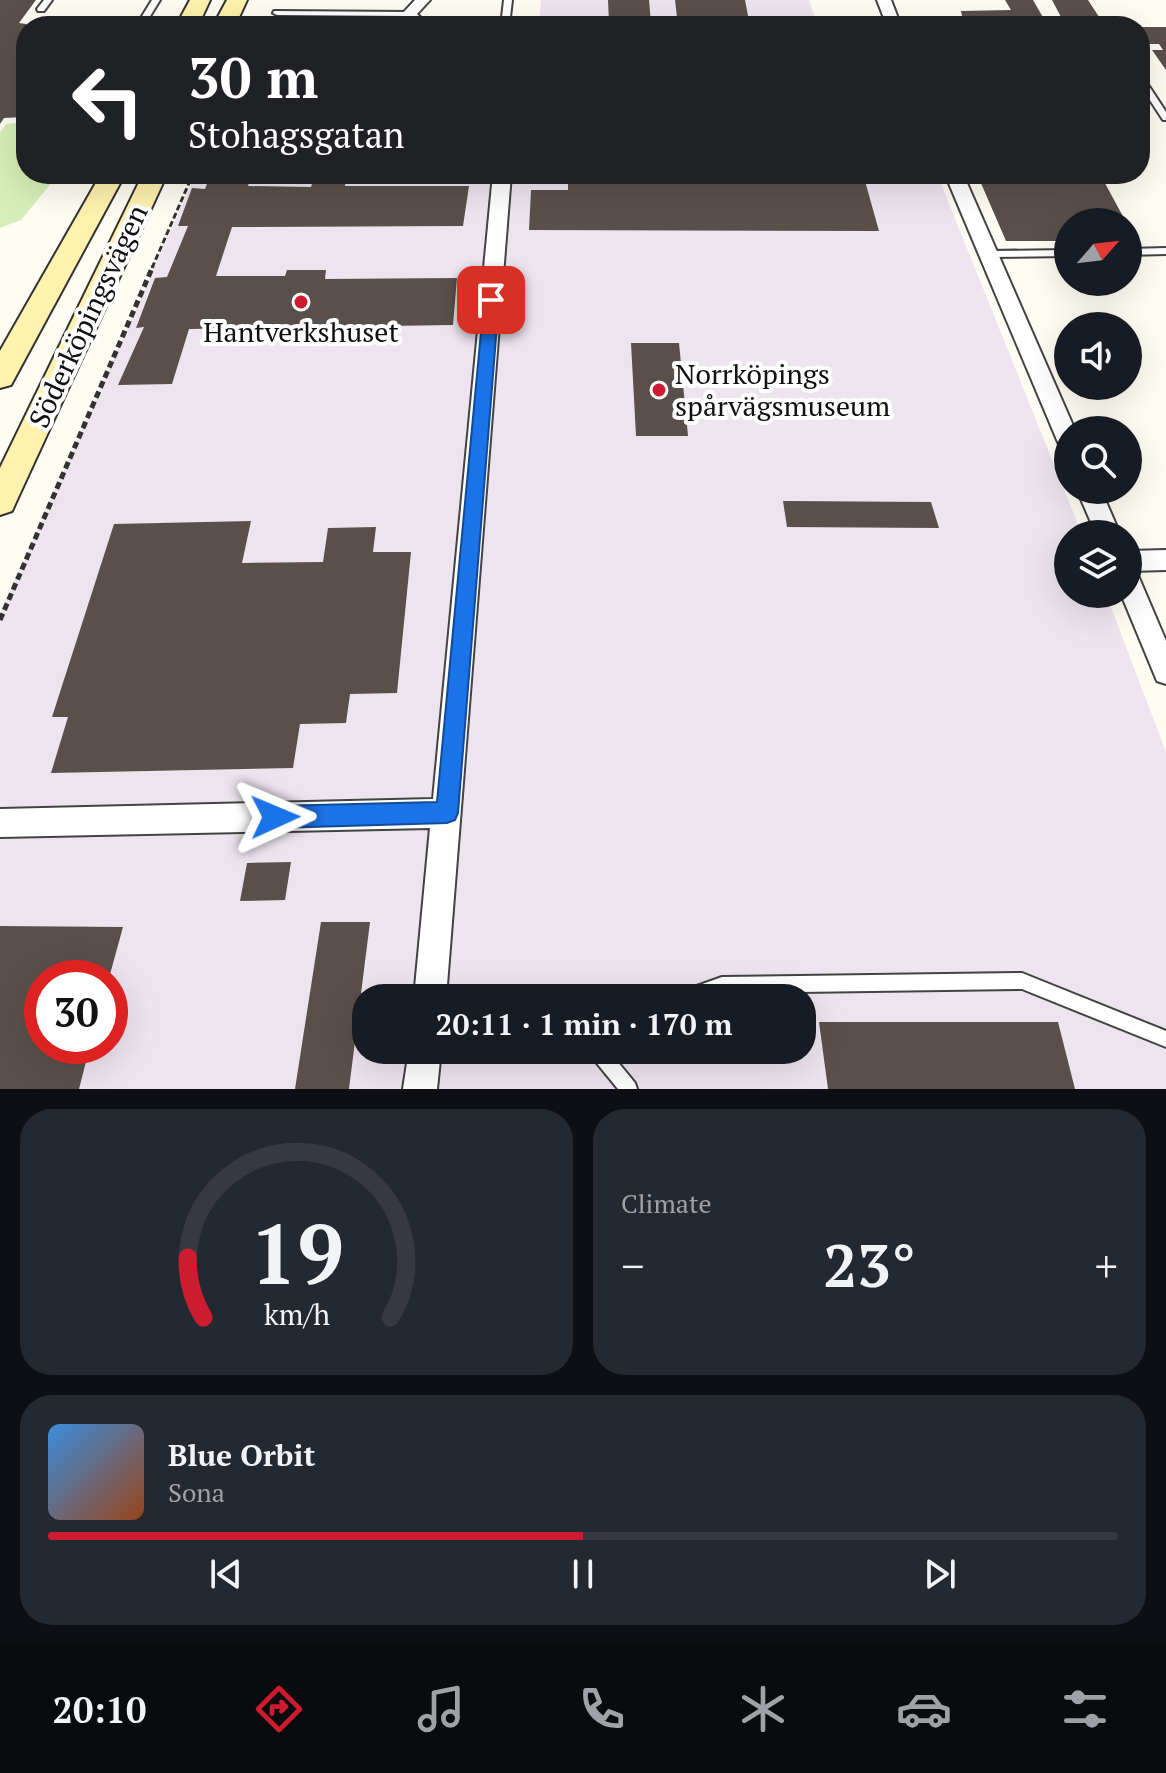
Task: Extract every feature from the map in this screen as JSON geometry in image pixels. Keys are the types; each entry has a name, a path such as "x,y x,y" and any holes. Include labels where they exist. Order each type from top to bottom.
{"main road":[{"name":"Söderköpingsvägen","path":"0,377 107,184"},
{"name":"Söderköpingsvägen","path":"0,502 150,184"}],"street":[{"path":"409,14 423,0"},
{"path":"431,984 501,184"},
{"path":"958,184 1058,416"},
{"path":"1142,561 1166,560"},
{"path":"1139,608 1166,672"},
{"path":"0,823 447,813"},
{"path":"420,1089 423,1064"}],"lane":[{"path":"41,9 48,0"},
{"path":"277,13 409,14"},
{"path":"1150,94 1166,118"},
{"path":"1142,252 1166,251"},
{"path":"988,254 1054,253"},
{"path":"797,984 1022,981 1166,1039"},
{"path":"608,1064 629,1089"}],"path":[{"path":"0,620 189,184"}],"shaded area":[{"path":"541,0 809,0 815,16 540,16"},
{"path":"192,184 941,184 1054,464 1054,504 1070,504 1076,520 1054,520 1054,608 1111,608 1166,752 1166,1089 0,1089 0,614"}],"green space":[{"path":"16,123 16,184 50,184 21,220 0,228 0,132 6,124"}],"building":[{"path":"0,0 36,0 24,16 16,16 16,117 4,118 0,124"},
{"path":"608,0 649,0 650,16 609,16"},
{"path":"675,0 745,0 748,16 677,16"},
{"path":"1005,0 1033,0 1042,16 962,16 961,11 1011,10"},
{"path":"1052,0 1088,0 1098,16 1060,16"},
{"path":"1150,27 1166,27 1166,70 1152,50 1163,50 1159,44 1150,44"},
{"name":"Hantverkshuset","path":"207,184 469,186 463,226 232,227 216,276 285,276 287,270 326,270 325,279 457,278 453,325 189,329 172,384 118,385 144,327 136,328 155,278 167,277 188,226 178,226 192,188 205,189"},
{"path":"568,184 866,184 879,231 529,230 531,190 568,190"},
{"path":"981,184 1105,184 1118,208 1054,208 1054,241 1006,241"},
{"name":"Norrköpings spårvägsmuseum","path":"631,343 679,343 688,436 636,436"},
{"path":"783,501 931,502 939,528 787,527"},
{"path":"251,521 242,563 323,562 328,528 376,527 373,552 411,552 397,693 350,694 346,723 300,724 293,768 51,773 68,717 52,717 114,524"},
{"path":"291,862 285,900 240,901 247,863"},
{"path":"321,922 370,922 362,984 352,984 352,1064 349,1089 295,1089"},
{"path":"0,926 123,927 114,960 24,960 24,1064 85,1064 79,1089 0,1089"},
{"path":"819,1022 1058,1022 1075,1089 828,1089"}],"place":[{"name":"Hantverkshuset","path":"301,302"},
{"name":"Norrköpings spårvägsmuseum","path":"659,390"}],"route":[{"path":"275,817 447,813 491,300"}]}
